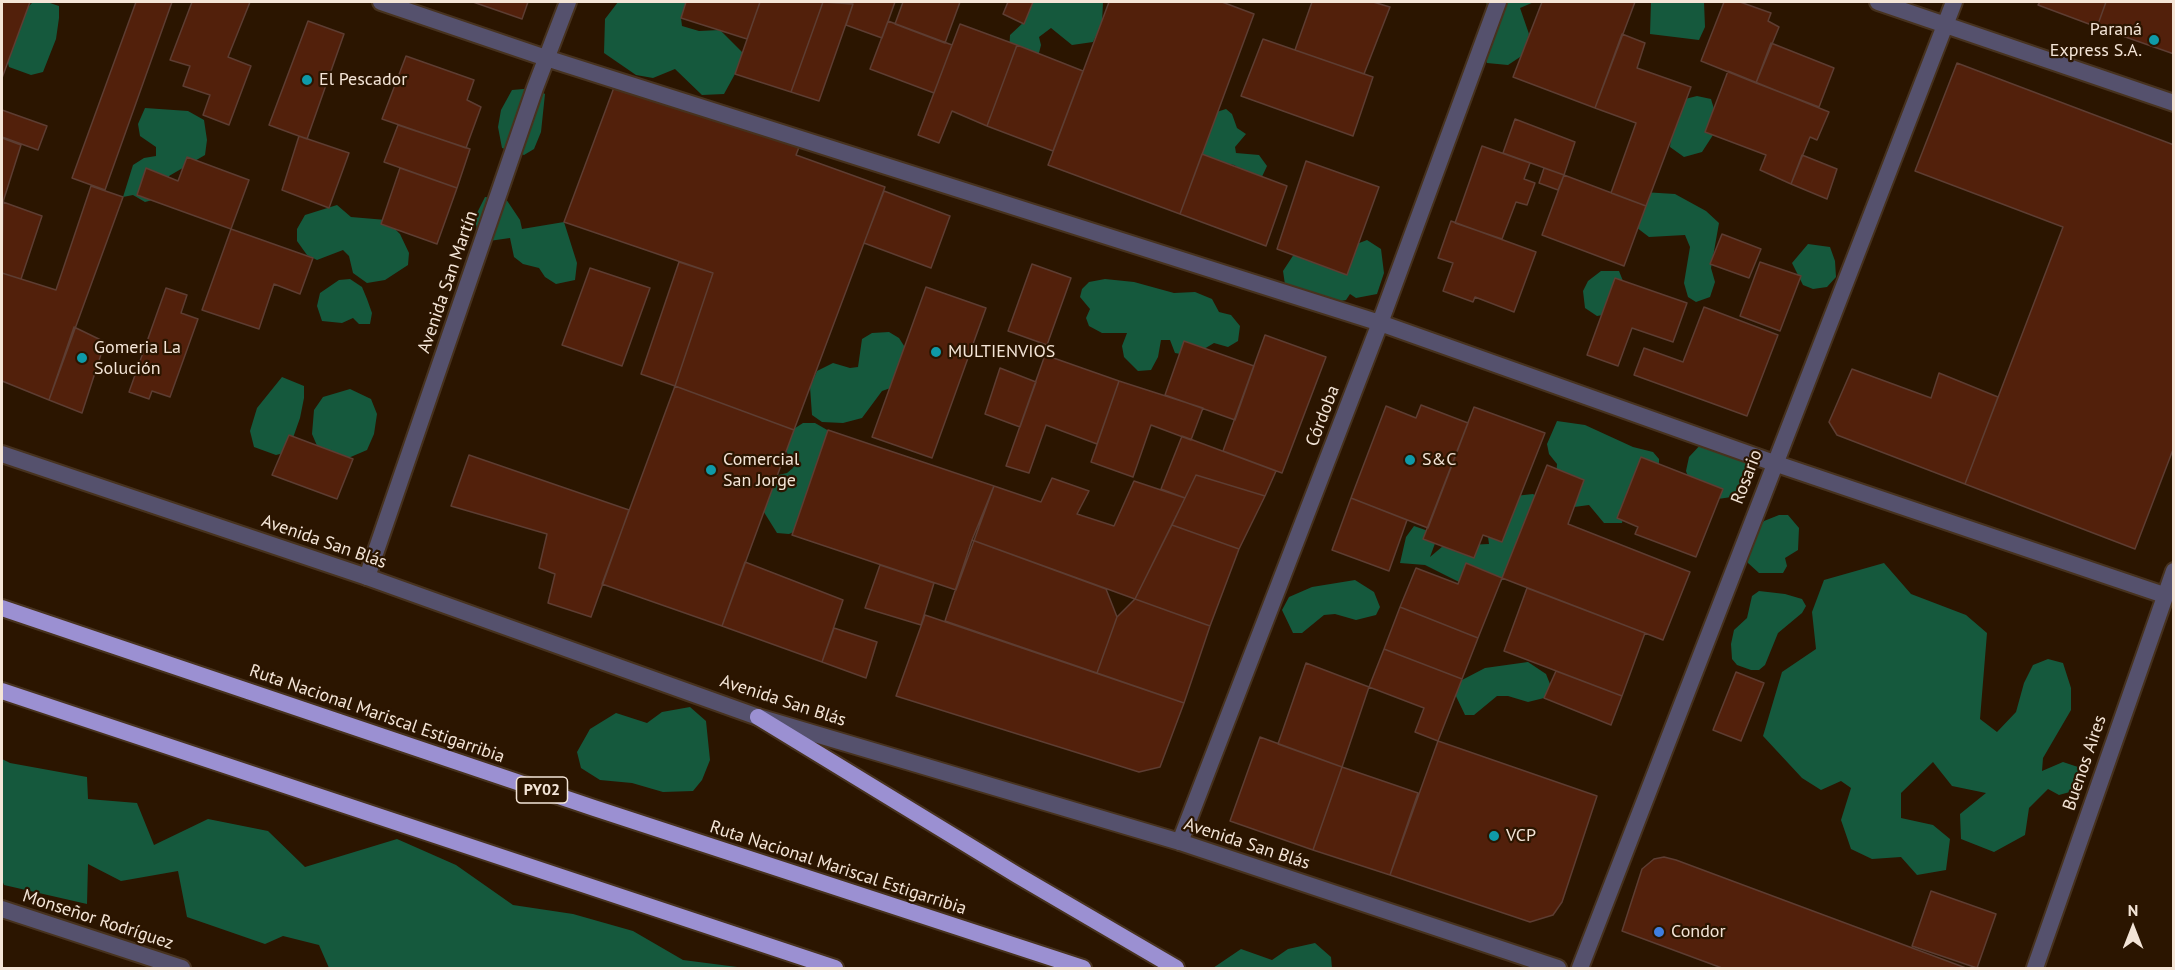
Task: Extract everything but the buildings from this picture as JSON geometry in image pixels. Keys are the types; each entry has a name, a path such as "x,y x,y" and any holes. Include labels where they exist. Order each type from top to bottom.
{"highway":[{"name":"Ruta Nacional Mariscal Estigarribia","path":"2,608 594,808 1083,969"},
{"path":"2,691 835,969"},
{"path":"758,717 1176,969"}],"street":[{"path":"381,2 546,58 1380,323 1774,464 2164,595"},
{"name":"Avenida San Martín","path":"367,577 546,58 568,2"},
{"name":"Córdoba","path":"1180,842 1380,323 1498,2"},
{"path":"1878,2 2174,103"},
{"name":"Rosario","path":"1580,969 1954,2"},
{"name":"Avenida San Blás","path":"2,454 367,577 758,717 1180,842 1558,969"},
{"name":"Buenos Aires","path":"2035,969 2174,571"},
{"name":"Monseñor Rodríguez","path":"2,909 182,969"}],"green space":[{"path":"33,2 47,2 59,6 59,18 56,39 43,72 31,75 9,67 5,52 25,10"},
{"path":"618,2 686,2 681,18 682,26 699,31 720,30 743,53 724,94 702,95 675,69 653,78 636,75 604,53 605,19"},
{"path":"1027,2 1103,2 1102,24 1093,42 1072,45 1051,28 1039,37 1041,45 1039,53 1033,56 1009,53 1010,35 1025,21"},
{"path":"1486,2 1534,2 1520,8 1529,34 1523,55 1508,65 1487,63 1479,45 1488,8"},
{"path":"1651,2 1704,2 1705,27 1699,40 1650,34"},
{"path":"535,88 545,94 541,132 534,149 524,155 502,148 498,127 501,110 512,90"},
{"path":"1697,96 1711,99 1714,109 1713,135 1702,152 1684,157 1670,147 1672,128 1669,103"},
{"path":"145,108 188,111 204,120 207,140 205,155 169,176 168,186 160,198 145,202 133,195 123,197 133,165 144,158 156,156 156,147 140,136 138,124"},
{"path":"1226,109 1232,114 1237,128 1246,134 1235,147 1236,153 1259,155 1267,166 1260,181 1234,165 1225,163 1203,168 1196,125 1207,115"},
{"path":"1643,192 1675,194 1706,211 1719,223 1711,268 1715,282 1710,297 1696,302 1688,297 1684,283 1690,247 1685,235 1649,237 1632,224"},
{"path":"485,197 506,199 520,220 522,229 564,222 577,263 575,280 556,284 545,277 539,268 523,264 514,257 510,238 489,241 477,231 475,217"},
{"path":"337,205 351,217 386,220 400,234 409,253 408,265 385,280 367,283 353,273 349,256 343,250 317,260 307,255 297,241 297,229 305,215"},
{"path":"1367,240 1381,249 1384,273 1377,294 1356,298 1350,294 1346,300 1331,303 1287,298 1283,271 1298,248 1349,247"},
{"path":"1808,244 1830,247 1835,261 1836,277 1827,287 1813,289 1803,285 1792,263"},
{"path":"1601,271 1619,271 1625,286 1613,313 1597,316 1585,308 1583,291 1588,281"},
{"path":"350,279 362,287 372,313 370,324 359,324 353,318 342,323 322,321 317,306 320,293 339,280"},
{"path":"1105,279 1134,282 1174,293 1195,292 1212,299 1219,312 1231,315 1240,326 1238,341 1228,347 1214,343 1199,352 1186,355 1175,353 1170,340 1161,340 1158,357 1151,370 1138,371 1124,357 1122,346 1127,333 1102,333 1089,326 1086,318 1090,309 1080,297 1082,289 1089,282"},
{"path":"889,332 899,338 908,352 899,385 882,391 862,418 843,423 822,422 812,415 810,387 817,371 833,363 850,368 858,367 862,339 872,333"},
{"path":"282,377 304,386 304,398 300,418 288,452 276,455 254,447 250,431 257,408"},
{"path":"350,389 371,399 377,414 374,434 367,450 339,462 318,448 312,434 314,410 323,397"},
{"path":"1557,421 1585,425 1633,447 1653,452 1659,459 1659,473 1626,505 1622,523 1604,523 1589,505 1567,508 1555,491 1557,464 1549,454 1547,444"},
{"path":"803,423 815,423 829,431 809,525 789,534 777,533 762,509 770,477 787,473 793,468 783,442 789,432"},
{"path":"1703,442 1748,457 1747,478 1738,496 1718,499 1693,491 1686,471 1689,457"},
{"path":"1533,494 1541,499 1511,567 1501,582 1459,582 1425,565 1400,563 1406,537 1414,526 1431,532 1437,538 1430,557 1443,546 1489,544 1488,537 1515,496"},
{"path":"1779,515 1788,515 1799,528 1798,550 1785,558 1787,566 1783,573 1759,573 1748,563 1746,555 1754,534 1764,521"},
{"path":"1884,563 1911,594 1966,615 1987,633 1980,719 1997,732 2016,712 2024,683 2033,665 2048,659 2063,663 2071,688 2071,710 2043,758 2042,771 2063,762 2081,768 2084,788 2059,795 2048,789 2029,808 2025,835 1994,852 1961,839 1960,814 1986,793 1952,786 1933,762 1901,793 1901,818 1933,825 1950,839 1946,870 1917,875 1901,857 1872,859 1851,849 1841,820 1851,788 1841,781 1821,790 1802,778 1763,736 1782,672 1816,649 1812,612 1824,580"},
{"path":"1355,580 1374,592 1380,607 1376,615 1356,620 1335,614 1324,615 1302,633 1293,633 1282,610 1289,597 1312,587"},
{"path":"1759,591 1785,594 1802,599 1806,606 1802,613 1778,633 1765,665 1759,670 1751,670 1737,665 1732,659 1731,644 1734,630 1747,618 1752,596"},
{"path":"1528,662 1546,674 1552,689 1548,697 1528,702 1508,696 1497,696 1474,715 1465,715 1454,692 1462,680 1485,668"},
{"path":"690,707 706,721 710,760 702,780 693,791 663,792 632,783 600,780 581,768 577,752 590,729 616,713 647,723 662,712"},
{"path":"2,759 10,763 87,777 88,799 137,803 154,845 208,819 268,831 305,867 397,839 456,865 513,905 573,914 633,931 683,960 745,968 329,968 319,945 283,936 265,944 187,917 178,871 121,881 88,864 87,904 4,885 2,880"},
{"path":"1315,943 1331,957 1332,968 1213,968 1241,949 1272,960 1288,949"}],"place":[{"name":"Paraná Express S.A.","path":"2154,40"},
{"name":"El Pescador","path":"307,80"},
{"name":"MULTIENVIOS","path":"936,352"},
{"name":"Gomeria La Solución","path":"82,358"},
{"name":"S&C","path":"1410,460"},
{"name":"Comercial San Jorge","path":"711,470"},
{"name":"VCP","path":"1494,836"},
{"name":"Condor","path":"1659,932"}]}
